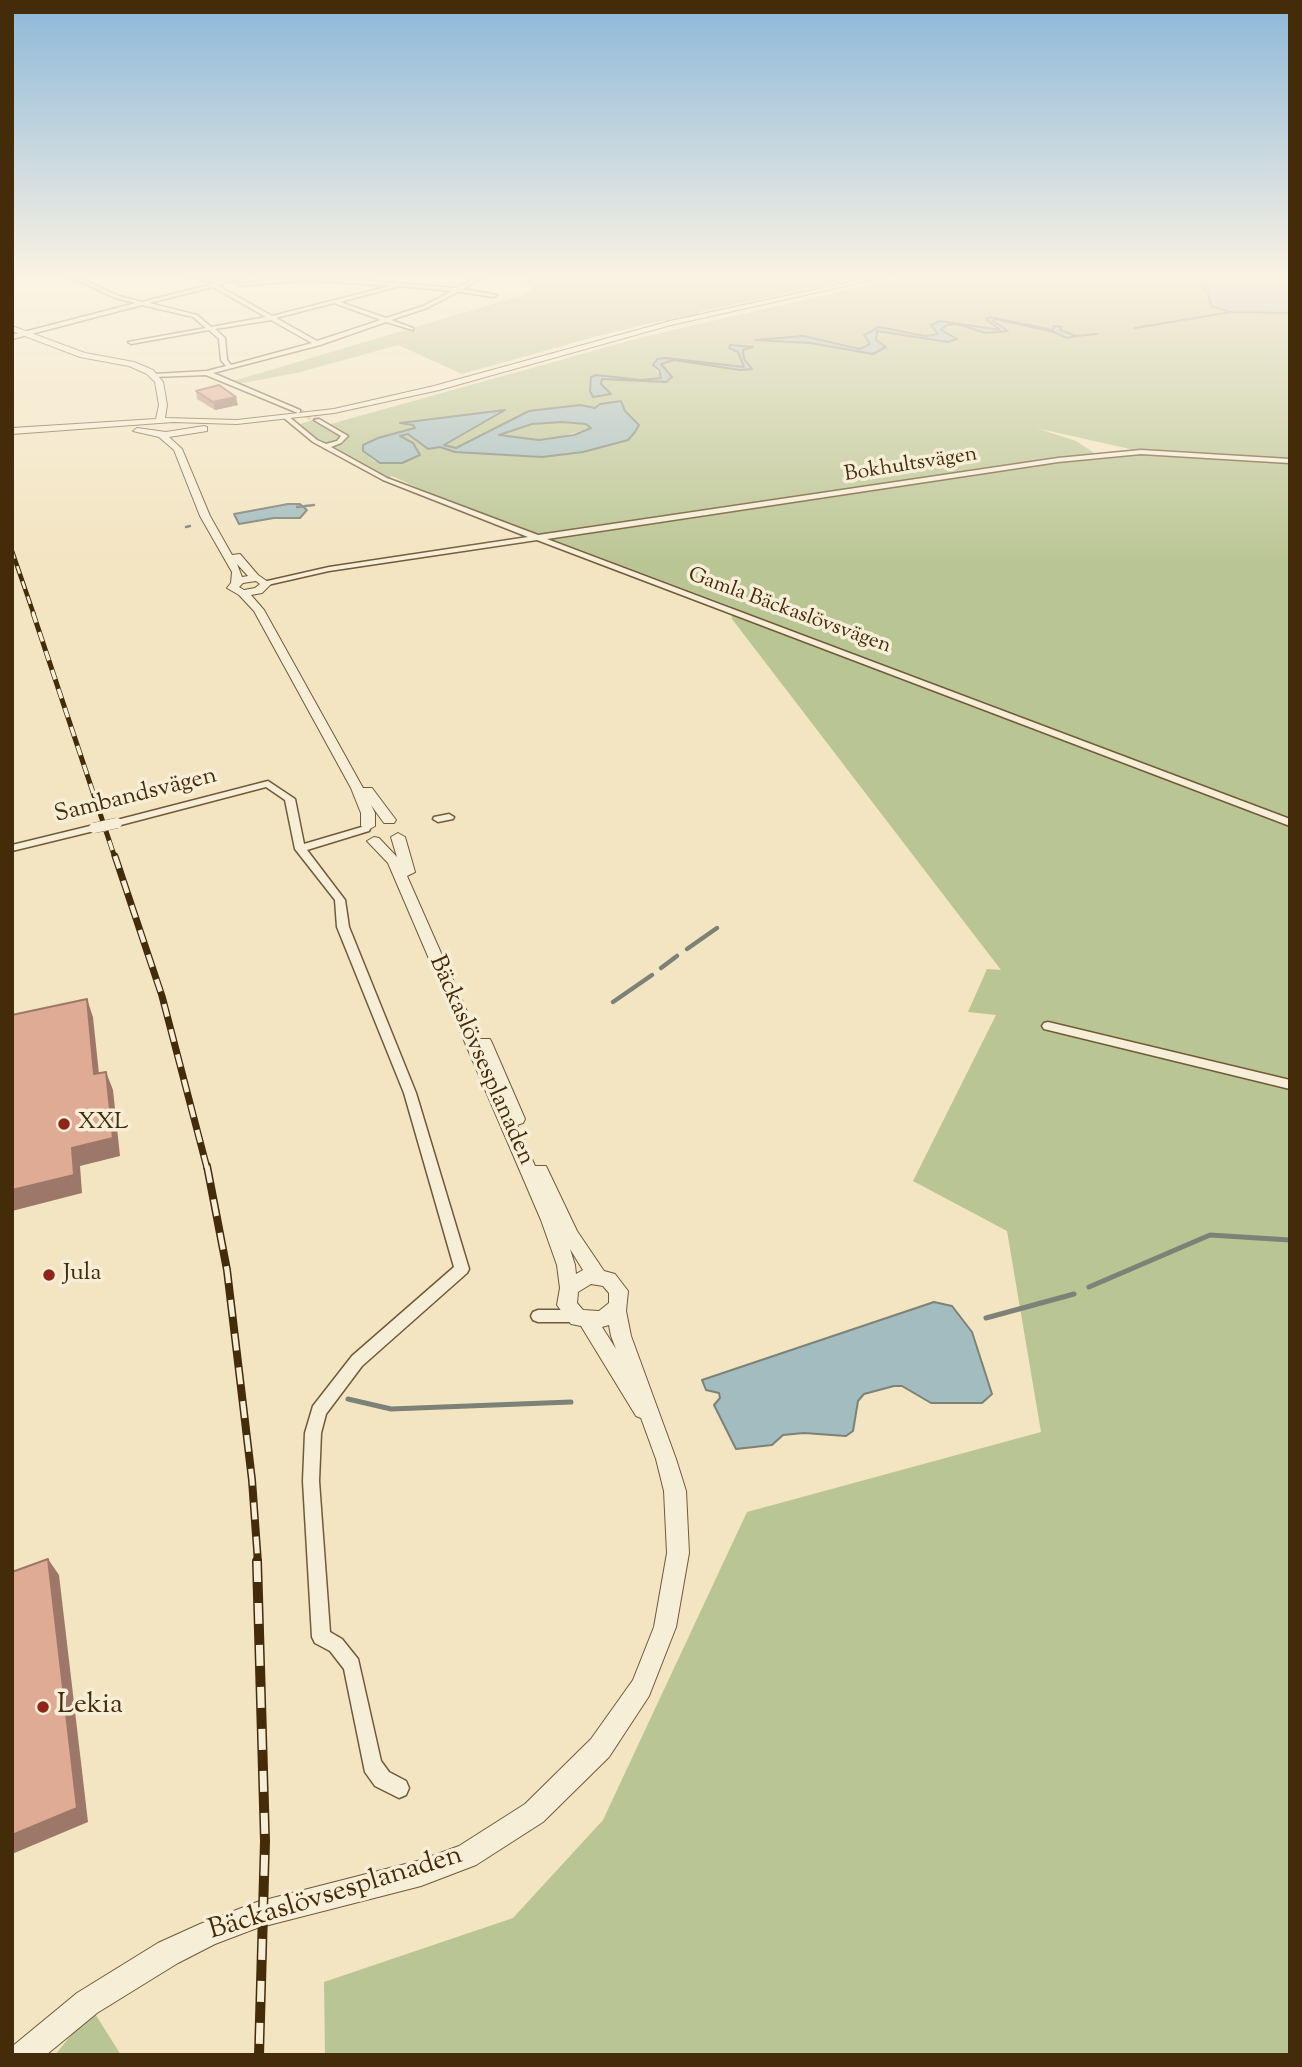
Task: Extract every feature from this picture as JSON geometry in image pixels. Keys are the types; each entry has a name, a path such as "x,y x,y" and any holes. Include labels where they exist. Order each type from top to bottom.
{"street":[{"path":"147,371 155,376 212,371"},
{"path":"12,433 159,423 187,426 288,419 398,401 497,371"},
{"path":"207,373 298,411"},
{"path":"155,376 163,405 155,433"},
{"path":"163,405 187,426"},
{"path":"12,433 101,429 155,433 187,426 288,419"},
{"name":"Gamla Bäckaslövsvägen","path":"288,419 326,447 385,479 1290,823"},
{"path":"317,420 345,436 326,447"},
{"name":"Bäckaslövsesplanaden","path":"187,426 182,440 184,450 208,507 237,558 261,583 260,597 279,635 369,795 389,820 402,826 398,837 407,871 560,1217 580,1254 597,1276"},
{"name":"Bäckaslövsesplanaden","path":"155,433 178,449 205,516 237,572 239,587 259,610 357,788 368,813 369,834 394,862 550,1220 566,1265 569,1288"},
{"name":"Bokhultsvägen","path":"261,583 329,569 1115,454 1141,452 1290,461"},
{"path":"239,587 261,583"},
{"name":"Sambandsvägen","path":"12,848 268,784 290,799 300,849"},
{"path":"369,834 389,820"},
{"path":"398,837 369,834 300,849 340,900 343,926 410,1093 462,1269 357,1362 319,1411 313,1433 310,1481 321,1637 336,1645 352,1665 372,1765 382,1779 399,1788"},
{"path":"1048,1026 1290,1085"},
{"path":"538,1316 581,1318 603,1319 615,1311 621,1300 618,1288 608,1279 597,1276 579,1279 569,1288 566,1303 581,1318"},
{"name":"Bäckaslövsesplanaden","path":"24,2055 87,2003 168,1953 257,1915 421,1873 467,1856 534,1813 571,1780 622,1719 641,1688 665,1627 678,1553 677,1520 669,1470 621,1336 615,1311"},
{"name":"Bäckaslövsesplanaden","path":"581,1318 655,1430"}],"green space":[{"path":"266,371 303,371 232,385 230,382"},
{"path":"519,371 657,371 661,378 641,380 595,375 591,378 590,391 593,397 611,394 600,383 601,379 666,382 672,377 667,371 1290,371 1290,2055 325,2055 324,1982 513,1918 603,1820 747,1512 1041,1432 1007,1231 913,1181 996,1015 968,1012 987,969 1001,970 732,619 730,606 427,492 392,476 385,479 326,447 300,424 319,418 327,425","holes":["620,401 625,412 639,425 635,432 628,440 583,452 542,457 455,452 439,447 429,450 411,435 405,434 400,436 413,443 420,455 402,463 374,461 363,451 363,445 378,438 415,428 413,425 400,423 505,410 444,445 456,448 529,411 580,405 595,408 600,404","1036,428 1130,449 1137,452 1099,456 1076,441"]},
{"path":"546,422 586,424 591,428 553,439 524,440 499,435 508,430"},
{"path":"92,2009 121,2055 55,2055"}],"water":[{"path":"659,371 667,371 672,377 666,382 602,379 601,384 611,394 593,397 590,391 591,377 596,375 641,380 661,378"},
{"path":"621,401 625,411 639,425 628,440 583,452 542,457 455,452 440,447 428,449 408,434 400,436 413,443 420,455 402,463 380,463 363,451 363,445 378,438 415,428 413,425 400,423 505,410 444,445 456,448 529,411 580,405 595,408 600,404","holes":["532,424 586,424 591,428 574,435 539,440 499,435"]},
{"path":"300,504 307,510 300,518 274,518 239,524 234,514"},
{"path":"934,1302 952,1306 972,1332 992,1394 982,1403 931,1403 902,1386 894,1386 864,1394 858,1401 853,1431 846,1436 804,1433 783,1435 772,1445 736,1449 714,1405 720,1398 719,1393 706,1390 702,1380"}],"building":[{"path":"219,385 236,397 213,402 196,391"},
{"name":"XXL","path":"87,999 94,1074 106,1072 113,1138 72,1148 74,1175 12,1190 12,1015"},
{"name":"Lekia","path":"48,1559 77,1808 12,1835 12,1572"}],"waterway":[{"path":"297,507 314,505"},
{"path":"186,527 190,526"},
{"path":"687,949 717,928"},
{"path":"661,968 677,956"},
{"path":"613,1002 652,975"},
{"path":"1089,1287 1210,1235 1290,1240"},
{"path":"986,1318 1074,1294"},
{"path":"348,1399 391,1409 571,1402"}],"tunnel":[{"path":"298,411 317,420"}],"railway":[{"path":"12,551 34,615"},
{"path":"33,613 115,858"},
{"path":"115,856 162,996 207,1168"},
{"path":"207,1166 227,1270 252,1480 258,1563"},
{"path":"257,1561 265,1841 259,2055"}],"place":[{"name":"XXL","path":"64,1124"},
{"name":"Jula","path":"49,1275"},
{"name":"Lekia","path":"43,1707"}]}
